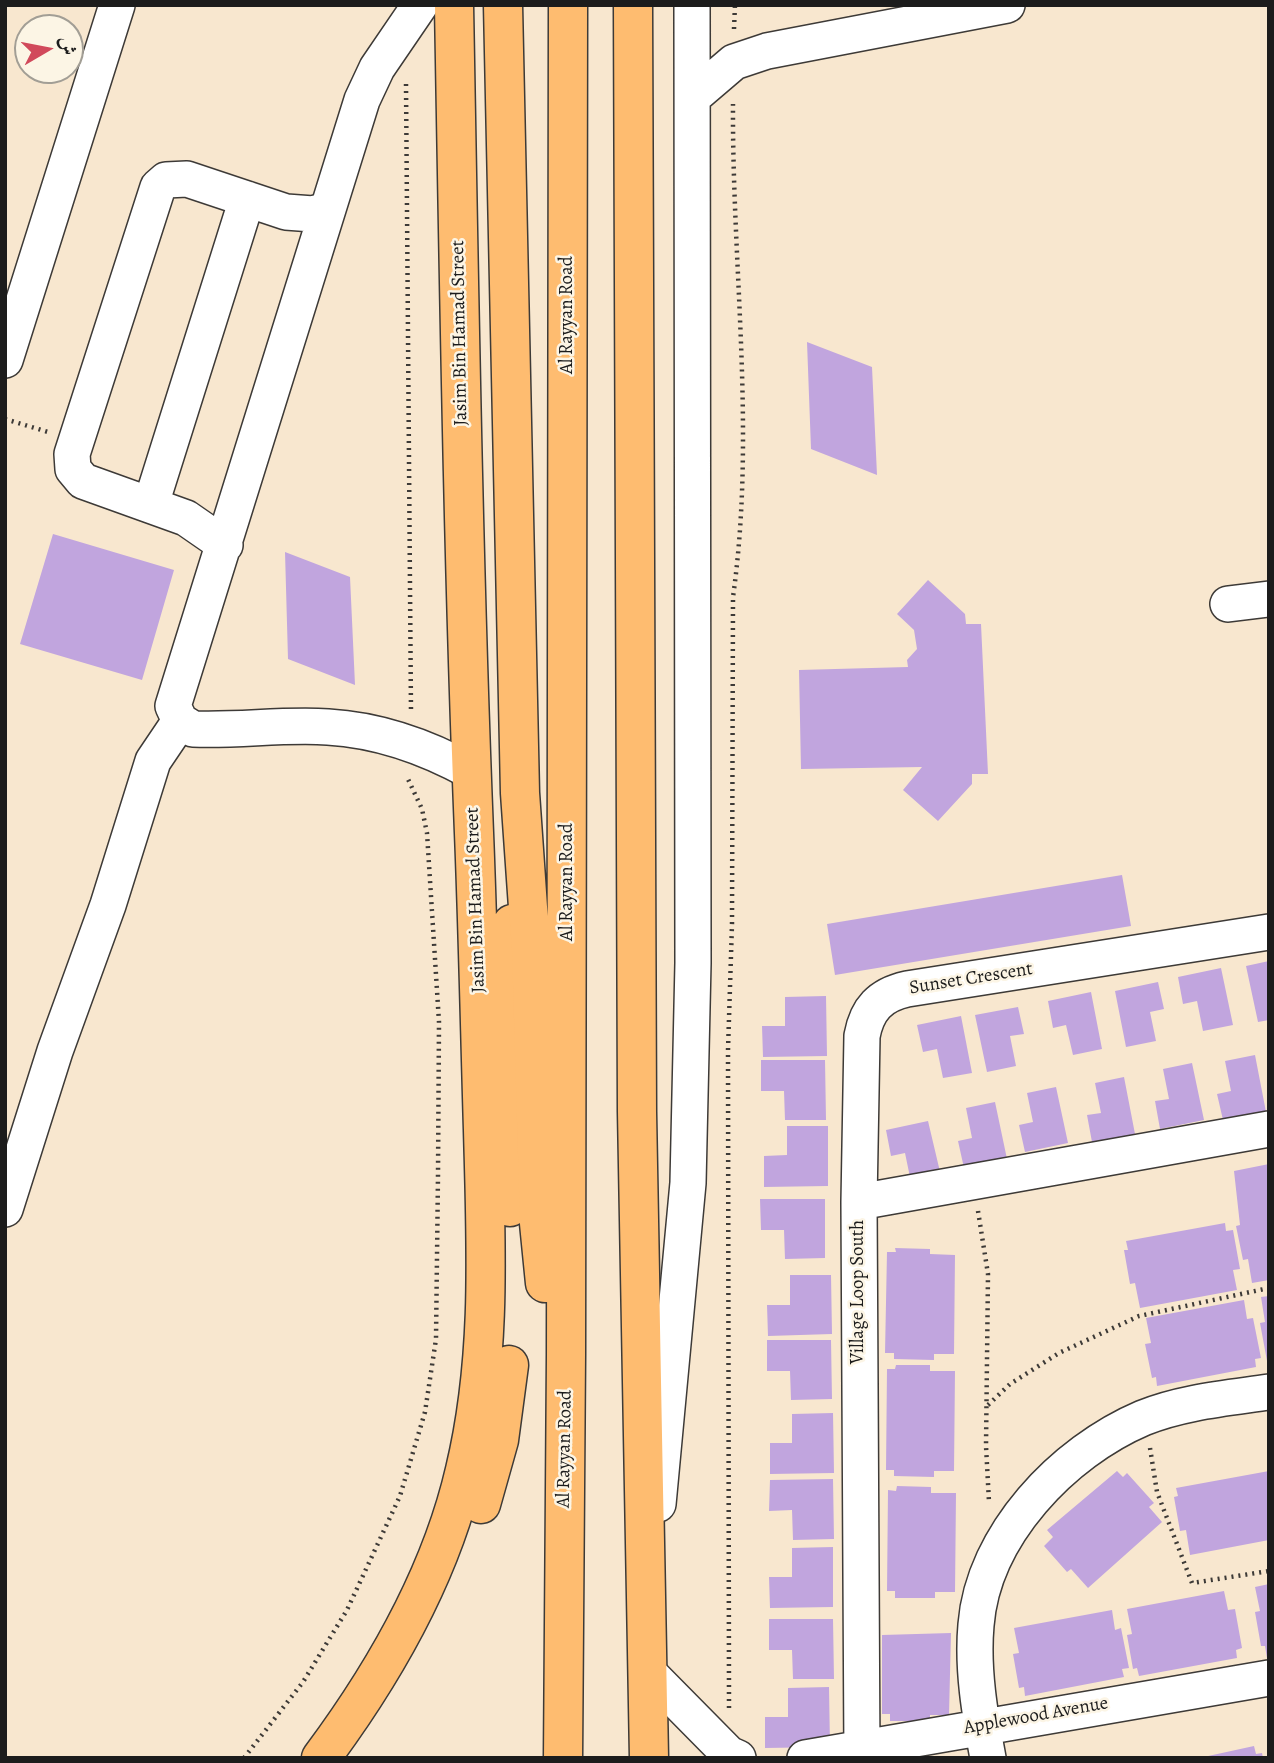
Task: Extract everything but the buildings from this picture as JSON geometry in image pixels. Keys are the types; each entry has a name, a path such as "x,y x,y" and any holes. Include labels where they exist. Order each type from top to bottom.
{"main road":[{"name":"Jasim Bin Hamad Street","path":"322,1757 396,1643 429,1576 465,1471 478,1400 485,1340 485,1201 464,580 454,5"},
{"path":"503,5 520,793 531,950 538,1223 545,1290 566,1355"},
{"name":"Al Rayyan Road","path":"563,1758 568,5"},
{"path":"633,5 637,1098 649,1758"},
{"path":"322,1757 360,1732 438,1608 469,1541 489,1483 499,1440 510,1349 512,893 520,793"}],"street":[{"path":"5,360 117,5"},
{"path":"420,5 369,83 326,210 225,545 174,698 175,714 180,721 193,729 328,727 370,732 411,744 471,772"},
{"path":"648,1619 688,1183 693,962 692,5"},
{"path":"693,97 734,62 813,41 1007,5"},
{"path":"225,545 201,525 83,481 72,462 76,440 158,187 166,180 187,179 299,215 326,210"},
{"path":"151,505 247,199"},
{"path":"1228,604 1269,599"},
{"path":"5,1209 55,1051 108,905 153,761 180,721"},
{"name":"Sunset Crescent","path":"859,1202 862,1036 868,1013 884,996 907,989 1269,932"},
{"name":"Village Loop South","path":"862,1753 859,1202 1269,1129"},
{"path":"985,1741 975,1650 976,1623 989,1570 1016,1523 1060,1473 1105,1439 1144,1417 1182,1407 1269,1392"},
{"path":"649,1674 734,1756"},
{"name":"Applewood Avenue","path":"805,1758 985,1741 1269,1678"}],"path":[{"path":"734,1756 728,1050 732,924 733,597 737,562 742,380 733,137 735,5"},
{"path":"244,1758 303,1682 346,1610 400,1496 425,1412 436,1339 439,1022 427,833 422,809 409,786 406,773 411,744 406,77 403,65 393,49"},
{"path":"5,419 76,440"},
{"path":"973,1183 988,1274 986,1446 990,1518 1016,1523"},
{"path":"988,1405 1010,1384 1059,1353 1139,1316 1269,1288"},
{"path":"1144,1417 1157,1492 1192,1583 1269,1571"}]}
